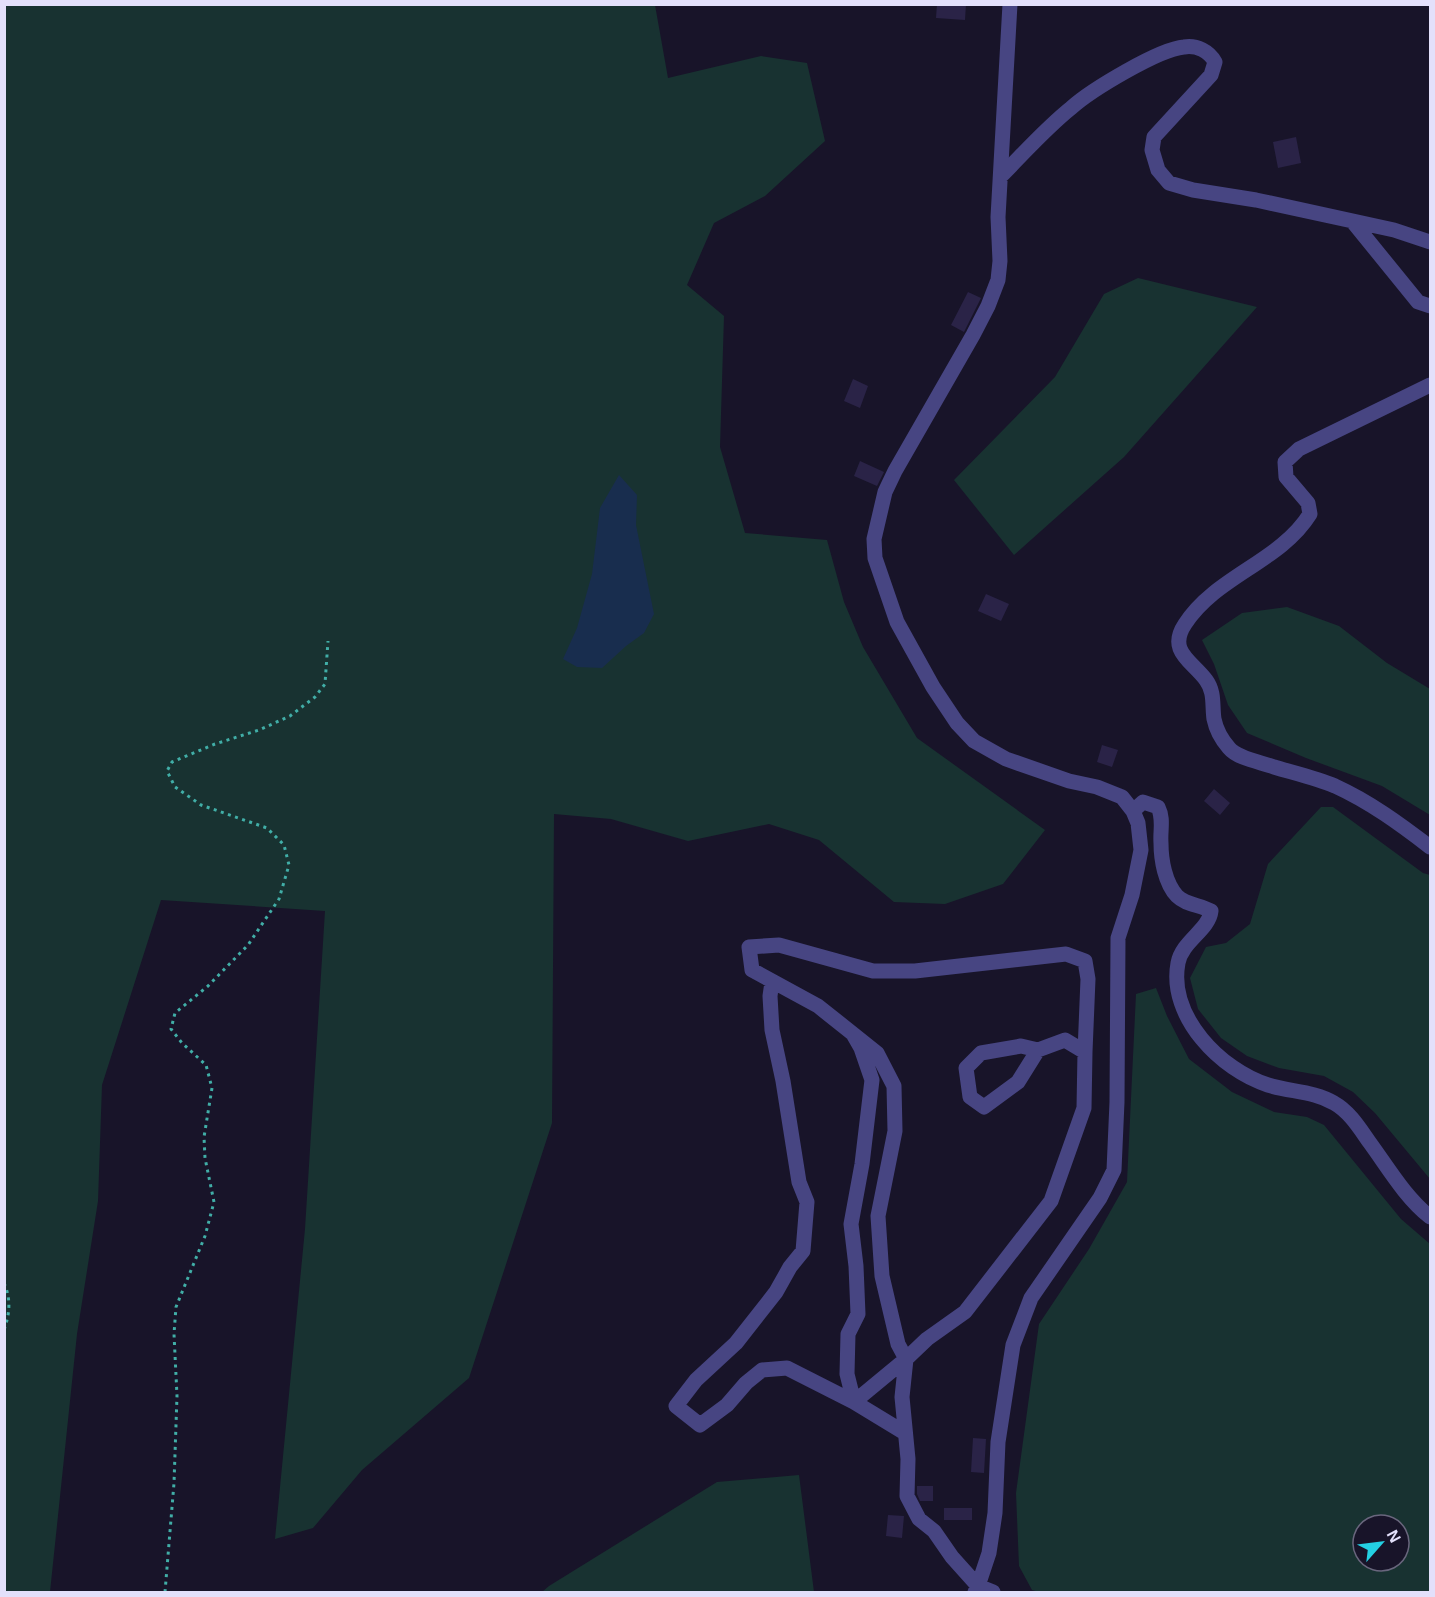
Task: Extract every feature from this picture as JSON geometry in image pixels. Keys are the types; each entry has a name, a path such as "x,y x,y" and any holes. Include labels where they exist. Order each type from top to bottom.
{"street":[{"path":"976,1589 990,1543 998,1442 1013,1345 1031,1298 1100,1198 1114,1170 1118,938 1132,895 1141,850 1138,823 1133,811 1122,797 1006,759 974,741 957,723 928,678 897,622 875,558 874,540 885,492 974,335 998,280 1000,261 998,217 1010,4"},
{"path":"1001,176 1071,107 1103,85 1154,57 1184,46 1200,48 1212,55 1215,62 1211,75 1154,137 1152,150 1158,170 1169,183 1193,190 1256,200 1394,231 1431,242"},
{"path":"1353,222 1418,302 1431,306"},
{"path":"1431,385 1299,449 1285,462 1286,477 1308,503 1311,514 1301,529 1262,561 1206,598 1184,625 1178,644 1181,654 1208,683 1213,698 1214,720 1221,738 1230,750 1246,758 1341,789 1369,803 1431,847"},
{"path":"1133,811 1143,802 1158,807 1162,815 1162,863 1177,896 1186,903 1211,911 1210,918 1187,942 1178,961 1176,977 1181,1002 1199,1036 1215,1054 1235,1070 1267,1085 1312,1095 1335,1103 1353,1118 1415,1204 1431,1217"},
{"path":"854,1402 906,1359 927,1339 965,1312 1050,1201 1084,1108 1089,979 1084,961 1066,954 915,971 873,971 779,945 749,947 752,970 818,1006 877,1053 894,1086 895,1131 878,1216 882,1276 898,1344 906,1359 902,1397 908,1459 907,1496 919,1519 934,1531 976,1589 993,1593"},
{"path":"772,982 770,996 772,1030 783,1081 799,1182 807,1202 803,1251 776,1292 736,1343 696,1380 676,1406 700,1425 727,1405 746,1383 762,1370 787,1368 854,1402 905,1432"},
{"path":"853,1034 861,1048 872,1080 862,1164 851,1224 858,1314 848,1334 847,1374 854,1402"},
{"path":"1038,1050 1018,1082 984,1107 969,1096 966,1068 981,1053 1021,1046 1038,1050 1065,1040 1085,1052"}],"path":[{"path":"165,1593 174,1483 177,1395 174,1334 176,1307 205,1236 214,1202 204,1147 212,1088 206,1065 182,1043 171,1029 175,1013 208,986 248,945 279,899 289,865 284,844 267,828 201,805 175,787 167,771 172,762 290,716 315,697 325,684 328,641"},
{"path":"4,1283 9,1294 10,1312 4,1330"}],"green space":[{"path":"5,5 655,5 668,78 761,56 807,63 825,141 765,196 714,223 687,285 724,316 720,447 745,533 827,540 844,602 863,647 917,738 1045,830 1003,884 945,904 894,902 819,840 769,824 688,841 611,819 554,814 552,1123 469,1378 362,1470 313,1528 275,1539 305,1229 325,911 161,900 102,1085 98,1201 77,1334 50,1592 5,1592"},
{"path":"1138,278 1257,307 1124,457 1014,555 954,480 1055,377 1104,294"},
{"path":"1287,607 1339,626 1387,663 1430,689 1430,815 1382,786 1247,733 1228,705 1214,664 1202,640 1242,613"},
{"path":"1321,807 1333,807 1423,873 1430,875 1430,1179 1375,1113 1353,1092 1324,1076 1279,1068 1247,1056 1221,1038 1198,1009 1190,978 1206,947 1226,943 1250,924 1268,864"},
{"path":"1156,988 1167,1016 1189,1059 1232,1092 1274,1112 1307,1117 1324,1125 1401,1219 1430,1244 1430,1592 1039,1592 1032,1590 1019,1566 1016,1493 1039,1324 1089,1249 1127,1182 1136,994"},
{"path":"799,1475 814,1592 542,1592 717,1482"}],"water":[{"path":"619,475 637,495 636,525 654,614 644,633 602,668 577,667 563,659 577,628 592,574 600,508"}],"building":[{"path":"937,4 966,4 965,20 936,18"},
{"path":"1296,137 1301,163 1278,168 1273,142"},
{"path":"968,292 981,298 964,332 951,325"},
{"path":"853,379 868,386 860,408 844,401"},
{"path":"860,461 884,472 877,486 854,476"},
{"path":"986,594 1009,604 1001,621 978,611"},
{"path":"1102,745 1118,750 1112,767 1097,762"},
{"path":"1214,789 1230,803 1220,815 1204,801"},
{"path":"973,1438 986,1439 984,1473 971,1472"},
{"path":"917,1486 933,1486 933,1501 920,1501"},
{"path":"944,1508 972,1508 972,1520 944,1520"},
{"path":"888,1515 904,1516 902,1538 886,1536"}]}
